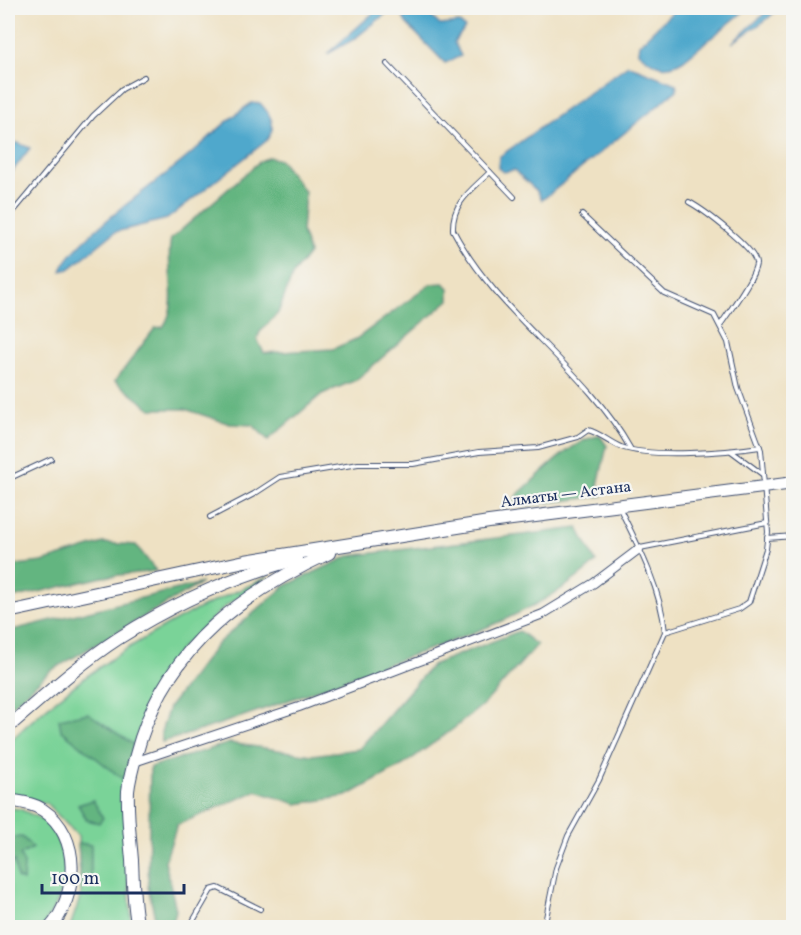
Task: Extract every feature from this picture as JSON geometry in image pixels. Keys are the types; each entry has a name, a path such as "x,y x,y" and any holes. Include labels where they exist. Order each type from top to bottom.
{"highway":[{"name":"Алматы — Астана","path":"344,546 489,522 794,483"},
{"path":"8,612 245,561 344,546"},
{"path":"8,727 69,674 120,638 168,611 255,573 344,546"},
{"path":"138,927 128,791 134,762 162,689 182,660 211,627 272,580 344,546"},
{"path":"8,800 43,810 54,819 70,847 72,865 68,897 59,917 50,927"}],"street":[{"path":"134,762 299,706 543,614 594,583 639,549"}],"lane":[{"path":"387,64 514,197"},
{"path":"8,218 93,116 122,89 144,77"},
{"path":"490,172 460,202 453,215 453,230 506,306 571,371 617,424 631,449"},
{"path":"689,202 741,241 755,259 756,265 751,276 721,324"},
{"path":"582,215 664,293 714,315 721,324 728,342 738,388 760,447 767,538 748,602 739,609 665,632"},
{"path":"210,517 254,494 280,477 314,469 358,464 413,464 479,452 538,448 578,437 588,430 631,449 731,451 760,447"},
{"path":"731,451 762,474"},
{"path":"8,479 51,459"},
{"path":"544,927 556,868 568,836 599,780 665,632 663,615 639,549 618,505"},
{"path":"639,549 767,523"},
{"path":"767,538 794,536"},
{"path":"189,927 211,891 218,888 260,909"}],"green space":[{"path":"269,157 280,160 305,192 302,232 309,253 293,274 278,313 260,332 257,339 264,353 333,349 356,339 431,284 444,283 449,288 449,300 356,380 322,394 268,440 253,425 230,424 185,409 151,409 115,381 155,328 163,327 168,317 172,296 169,261 171,239 259,162"},
{"path":"600,436 607,446 598,485 603,496 521,506 514,504 516,496 567,451 590,438"},
{"path":"578,528 596,562 573,581 521,612 433,648 243,716 162,742 161,732 169,707 218,643 285,586 349,556"},
{"path":"103,543 136,545 156,571 103,577 8,599 8,566 42,562"},
{"path":"268,577 227,605 181,648 157,683 129,758 125,840 132,927 70,927 81,895 78,836 46,803 8,796 8,743 65,692 107,662 184,616"},
{"path":"202,583 50,671 8,709 8,631"},
{"path":"519,631 537,645 485,703 403,765 347,796 297,804 256,791 177,825 165,861 176,910 172,927 157,927 148,887 150,767 230,743 312,755 359,749 432,665"},
{"path":"88,713 134,745 125,781 61,730 59,719"},
{"path":"93,800 103,818 99,823 87,820 78,805"},
{"path":"8,808 20,809 52,824 62,855 65,877 63,887 43,927 8,927"},
{"path":"22,837 33,848 20,855 24,864 23,881 17,878 14,861 9,866 8,874 8,838"},
{"path":"78,843 91,845 91,877 81,886"}],"water":[{"path":"379,8 393,8 354,39 327,54"},
{"path":"414,8 423,9 440,25 460,23 465,28 454,42 461,56 445,63 406,23 403,17 405,13"},
{"path":"677,8 748,8 684,60 671,66 660,66 638,52 639,44"},
{"path":"762,8 779,8 766,20 732,43 765,13"},
{"path":"628,65 676,84 677,90 542,200 537,191 514,170 503,172 498,168 499,157"},
{"path":"252,103 260,103 272,122 271,132 265,142 167,219 115,232 69,269 61,271 68,259 96,230"},
{"path":"8,143 18,143 30,148 8,177"}]}
